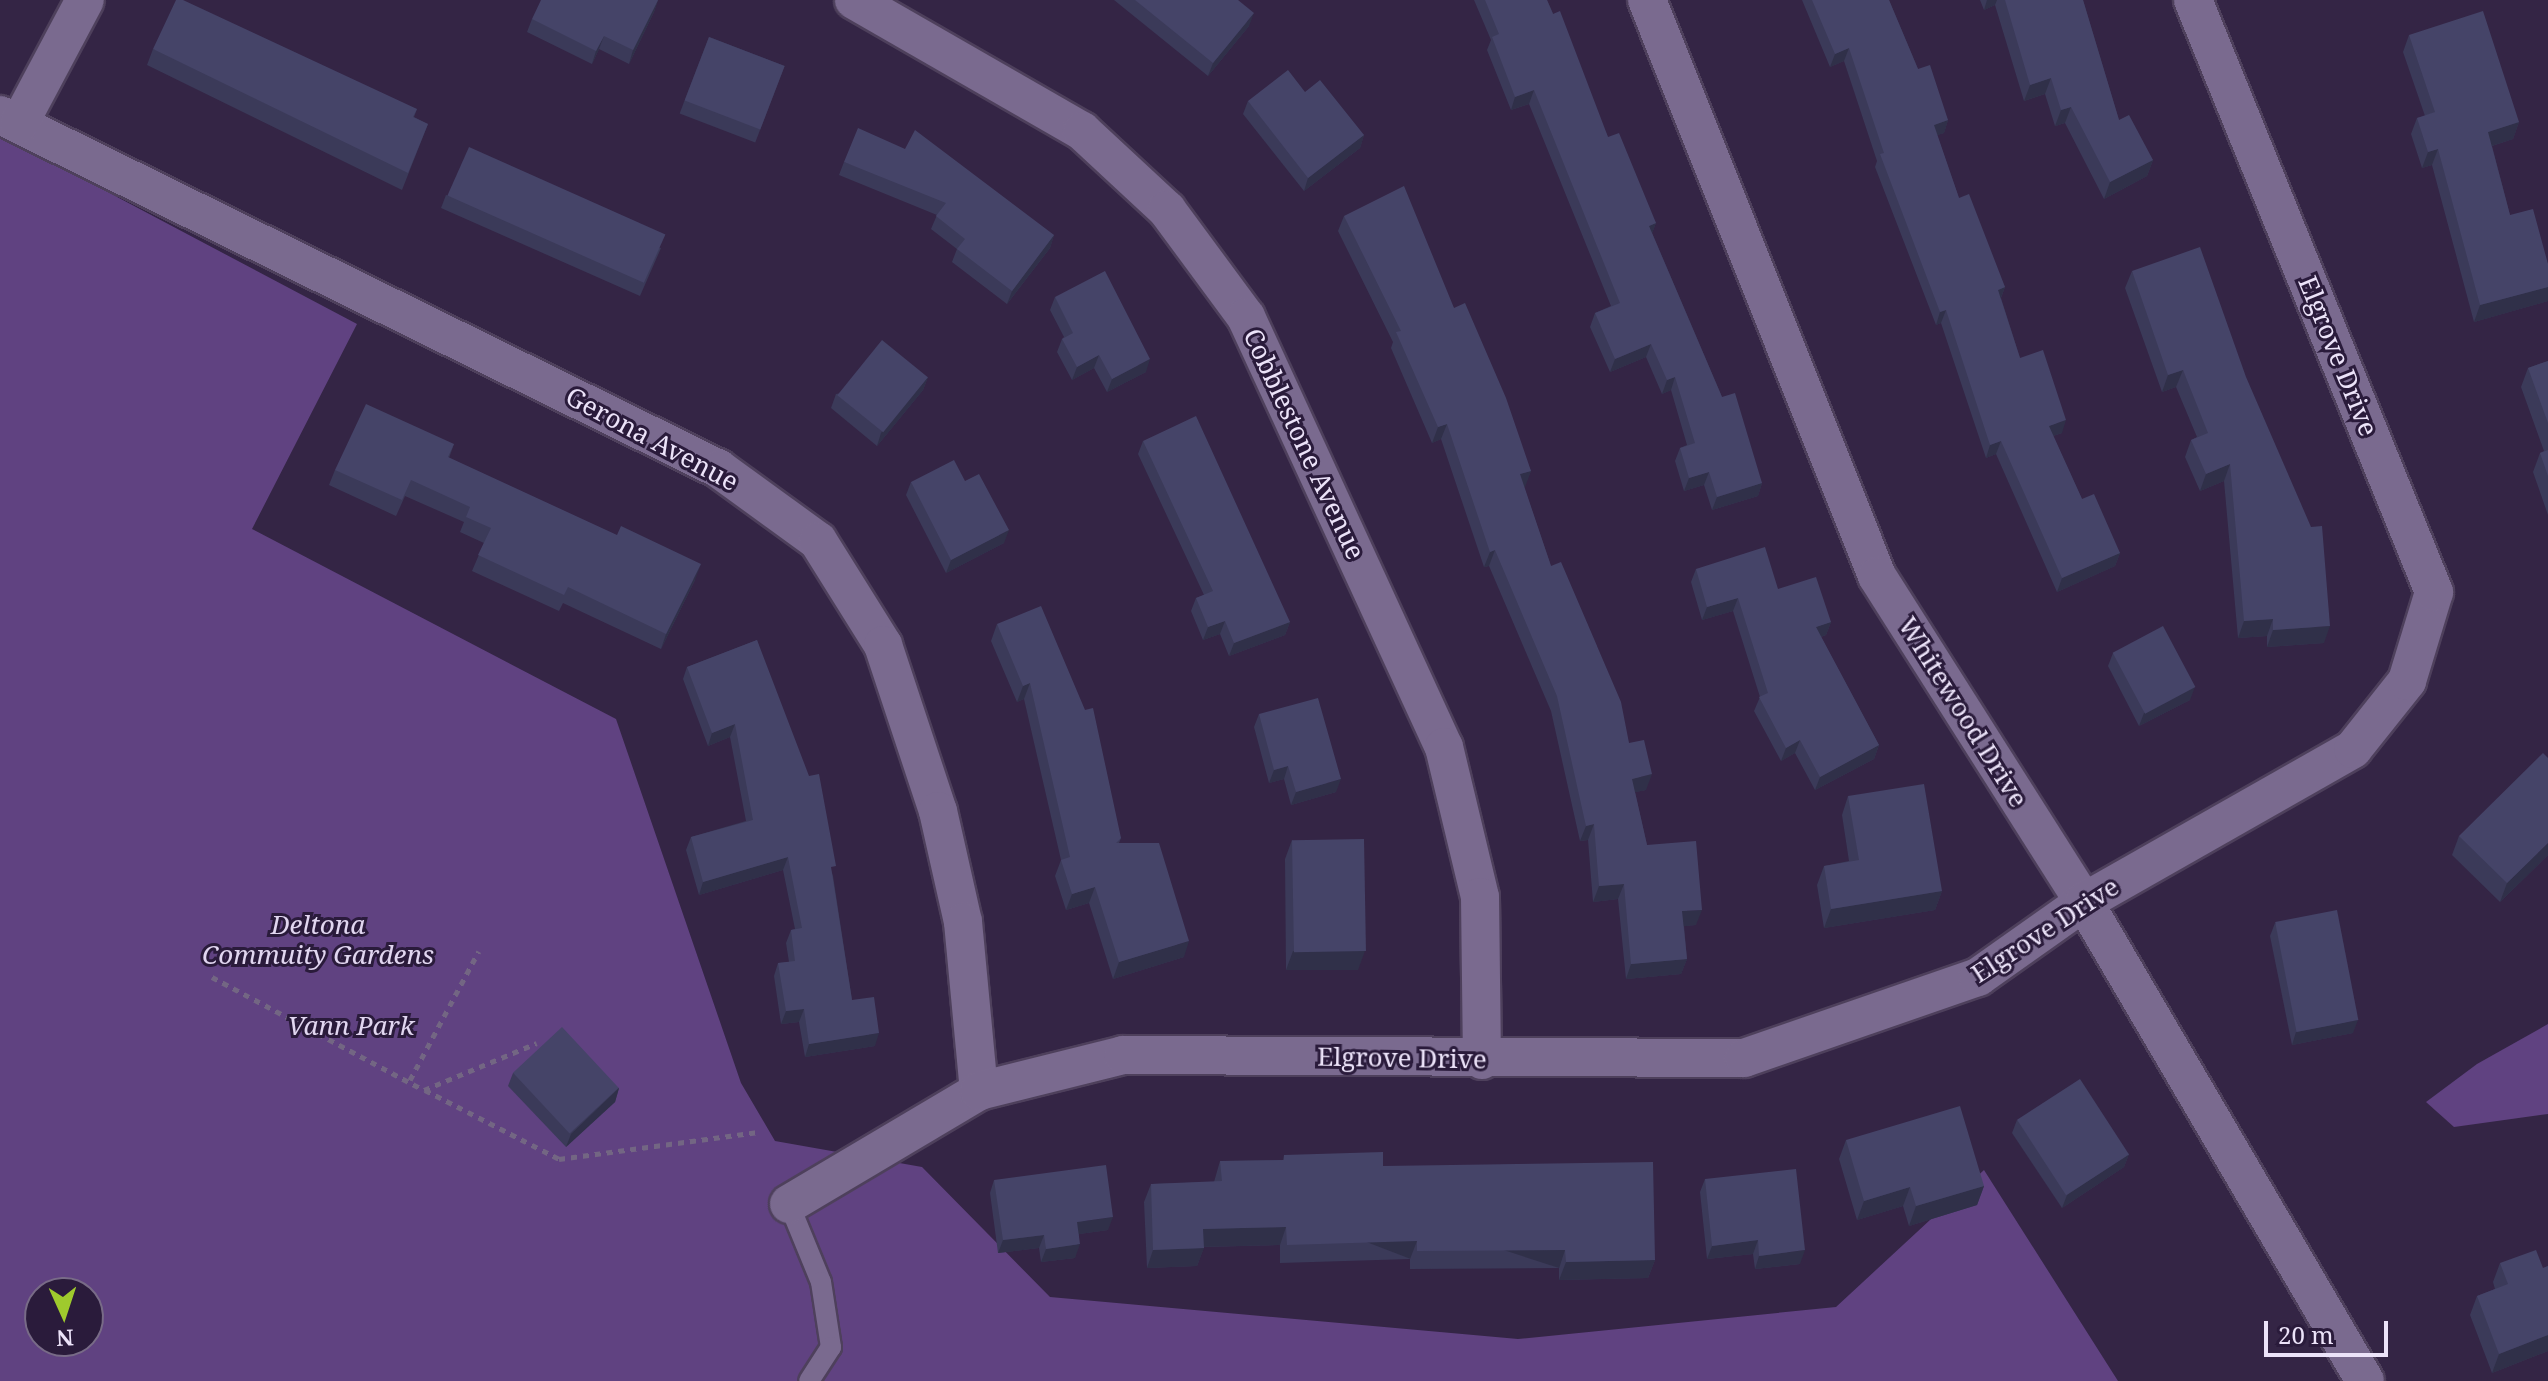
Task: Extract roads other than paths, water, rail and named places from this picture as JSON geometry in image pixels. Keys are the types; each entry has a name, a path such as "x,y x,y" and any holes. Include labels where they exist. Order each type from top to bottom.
{"street":[{"path":"10,120 85,0"},
{"name":"Cobblestone Avenue","path":"854,0 1082,131 1167,210 1246,317 1444,747 1480,897 1482,1060"},
{"name":"Whitewood Drive","path":"1647,0 1877,576 2084,902 2365,1381"},
{"name":"Elgrove Drive","path":"789,1204 979,1091 1123,1055 1482,1060 1744,1058 1978,977 2084,902 2353,749 2407,681 2434,592 2193,0"},
{"name":"Gerona Avenue","path":"10,120 719,469 818,541 883,645 938,811 963,922 979,1091"}],"lane":[{"path":"789,1204 821,1282 831,1347 809,1381"}],"park label":[{"name":"Deltona Commuity Gardens","path":"318,940"},
{"name":"Vann Park","path":"351,1026"}]}
